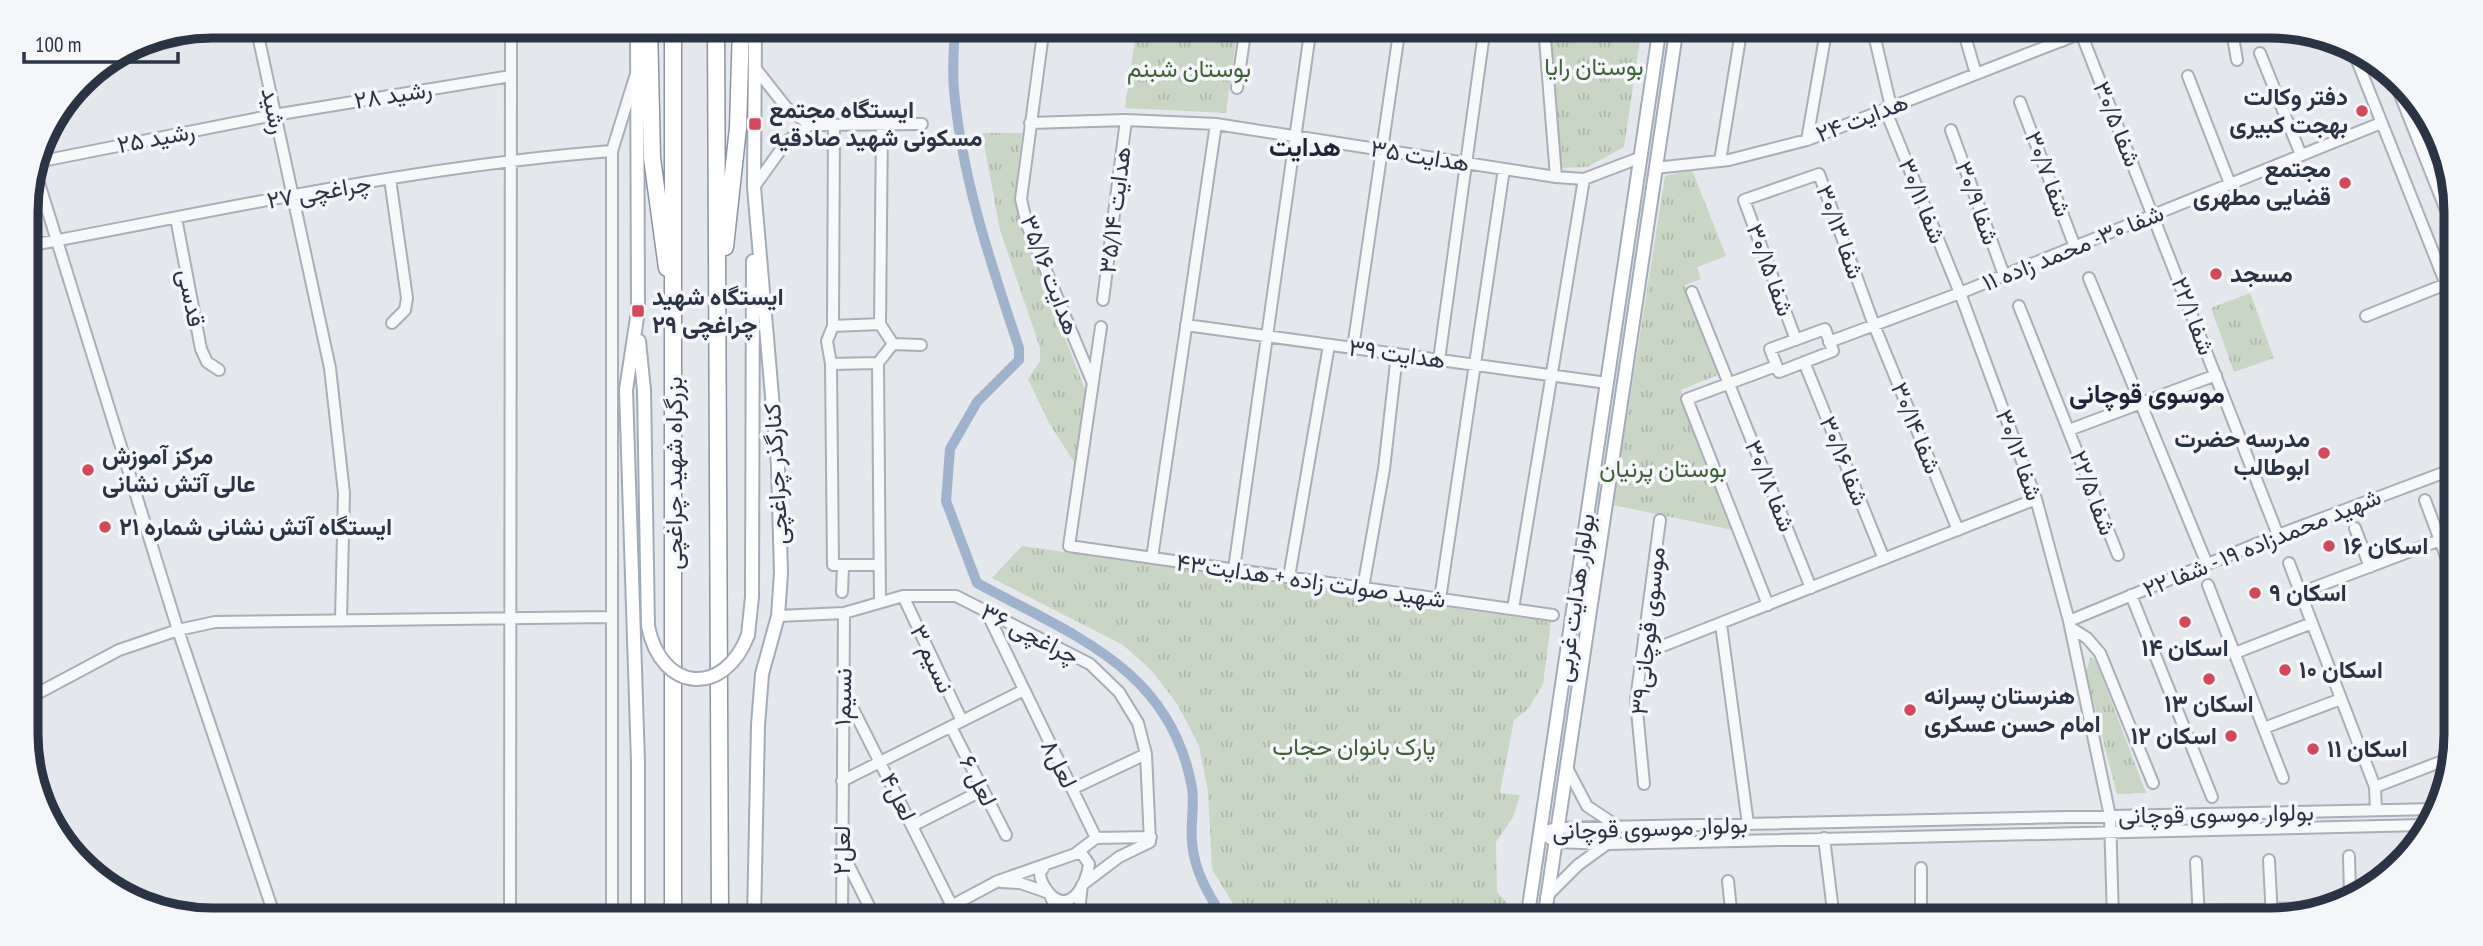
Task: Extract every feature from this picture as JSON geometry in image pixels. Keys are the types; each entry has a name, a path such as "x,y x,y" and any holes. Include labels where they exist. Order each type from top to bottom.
{"highway":[{"path":"649,39 652,158 662,242 674,308"},
{"name":"بزرگراه شهید چراغچی","path":"673,39 673,908"},
{"name":"بزرگراه شهید چراغچی","path":"716,39 720,908"},
{"path":"718,291 730,216 738,128 741,39"}],"main road":[{"name":"بولوار هدایت غربی","path":"1529,907 1658,38"},
{"name":"بولوار هدایت غربی","path":"1545,907 1672,38"},
{"path":"637,39 637,324 644,390 648,626 652,645 664,664 684,676 699,679 717,675 737,659 748,635 752,597 754,187"},
{"name":"کنارگذر چراغچی","path":"754,908 758,725 762,674 778,616 781,573 778,466 754,187 755,39"},
{"path":"637,324 626,390 638,762 638,908"},
{"path":"1590,500 1605,502"}],"street":[{"path":"1237,88 1244,38"},
{"path":"1234,569 1265,336 1310,38"},
{"path":"1353,348 1398,38"},
{"path":"1439,360 1483,38"},
{"path":"1545,38 1556,177"},
{"path":"1720,161 1740,38"},
{"path":"1807,139 1825,38"},
{"name":"شفا ۳۰/۱۱","path":"1874,38 1888,108 1959,293"},
{"path":"1966,38 1976,74"},
{"name":"هدایت ۲۴","path":"1655,168 1720,161 1807,139 2069,38"},
{"name":"۳۰/۵ شفا","path":"2083,38 2154,215"},
{"path":"2233,38 2237,60"},
{"name":"رشید","path":"259,39 330,368 343,480 341,619"},
{"path":"510,908 513,39"},
{"name":"هدایت ۳۵/۱۶","path":"1042,39 1021,199 1027,225 1093,383"},
{"path":"2260,53 2301,155"},
{"path":"2357,62 2444,279"},
{"path":"756,69 786,107 810,125"},
{"path":"612,908 612,151 636,74"},
{"name":"رشید ۲۸","path":"274,115 511,76"},
{"path":"2188,76 2230,184"},
{"path":"2400,96 2444,205"},
{"name":"۳۰/۷ شفا","path":"2020,102 2075,247"},
{"name":"رشید ۲۵","path":"47,160 274,115"},
{"name":"هدایت ۳۵","path":"1030,123 1126,120 1216,124 1556,177 1584,179 1639,158"},
{"name":"هدایت ۳۵/۱۴","path":"1103,300 1126,120"},
{"name":"شفا ۳۰- محمد زاده ۱۱","path":"1829,342 2075,247 2381,123"},
{"path":"882,124 880,324 893,344"},
{"path":"754,187 787,141 810,125 922,124"},
{"path":"1152,558 1216,124"},
{"path":"834,125 833,327 827,341 831,364 834,565 879,565"},
{"name":"۳۰/۹ شفا","path":"1951,130 2004,275"},
{"name":"چراغچی ۲۷","path":"39,244 390,178 513,159 612,151"},
{"path":"1440,599 1477,365 1504,169"},
{"name":"شفا ۳۰/۱۳","path":"1744,200 1819,174 1874,325"},
{"path":"390,178 407,298 405,310 392,323"},
{"path":"1513,609 1584,179"},
{"path":"40,189 178,630 272,908"},
{"name":"شفا ۳۰/۱۵","path":"1744,200 1796,340"},
{"name":"۲۲/۱ شفا","path":"2154,215 2278,535"},
{"name":"قدسی","path":"176,218 201,349 207,362 219,370"},
{"path":"2089,278 2207,564"},
{"path":"2366,316 2444,285"},
{"name":"شفا ۳۰/۱۸","path":"1692,292 1811,588"},
{"name":"شفا ۳۰/۱۲","path":"1959,293 2036,499 2070,624 2110,816 2113,907"},
{"name":"شفا ۲۲/۵","path":"2019,306 2118,555"},
{"path":"833,327 880,324"},
{"name":"هدایت ۳۹","path":"1186,325 1607,383"},
{"name":"شفا ۳۰/۱۴","path":"1874,325 1958,530"},
{"path":"1093,383 1101,327"},
{"path":"1825,329 1829,342 1833,351 1779,372 1770,349 1825,329"},
{"path":"893,344 922,345"},
{"path":"880,601 878,363 893,344"},
{"path":"1289,577 1329,345"},
{"path":"1363,588 1384,469 1397,354"},
{"name":"شفا ۳۰/۱۶","path":"1804,362 1884,559"},
{"path":"831,364 878,363"},
{"path":"1768,605 1687,399 1776,366"},
{"path":"2068,430 2216,375"},
{"name":"شهید صولت زاده + هدایت۴۳","path":"1093,383 1069,546 1553,615"},
{"name":"شهید محمدزاده ۱۹ - شفا ۲۲","path":"2070,624 2131,595 2278,535 2444,473"},
{"path":"1642,654 2036,499"},
{"path":"2425,500 2444,551"},
{"name":"موسوی قوچانی۳۹","path":"1644,784 1636,700 1660,520"},
{"path":"2355,528 2370,567"},
{"path":"2301,593 2440,540"},
{"path":"2289,563 2375,787 2376,810"},
{"path":"842,592 843,565"},
{"path":"2208,585 2283,778"},
{"path":"2131,595 2212,797"},
{"name":"چراغچی ۳۶","path":"778,616 844,613 903,596 956,596 1090,664 1125,702 1138,723 1146,754 1150,840"},
{"name":"نسیم ۳","path":"903,596 956,724"},
{"name":"نسیم۱","path":"842,781 844,613"},
{"name":"لعل۸","path":"987,613 1022,691 1096,838"},
{"path":"38,693 119,649 178,630 215,622 611,617"},
{"path":"2235,653 2312,623"},
{"path":"1721,624 1748,824"},
{"path":"2070,624 2100,653 2153,783"},
{"name":"لعل۴","path":"843,689 952,906"},
{"path":"842,781 1022,691"},
{"path":"2264,729 2341,699"},
{"name":"لعل ۶","path":"956,724 983,790 1006,835"},
{"path":"1072,789 1146,754"},
{"path":"2375,787 2442,761"},
{"path":"1565,765 1587,806 1619,827"},
{"name":"لعل۲","path":"842,781 842,908"},
{"path":"912,826 983,790"},
{"name":"بولوار موسوی قوچانی","path":"1540,832 1558,828 2428,809"},
{"name":"بولوار موسوی قوچانی","path":"1540,832 1555,842 1608,844 2418,825"},
{"path":"949,908 998,881 1075,854 1096,838 1150,840"},
{"path":"1824,838 1833,907"},
{"path":"998,881 1020,883 1049,892 1057,900 1067,902 1076,897 1082,886 1119,857 1150,840"},
{"path":"1546,897 1578,865 1608,844"},
{"path":"842,853 870,908"},
{"path":"1075,854 1085,856 1089,864 1082,886 1079,908"},
{"path":"2349,856 2350,889"},
{"path":"2270,860 2272,907"},
{"path":"2196,862 2199,907"},
{"path":"1045,866 1040,876 1056,908"},
{"path":"1921,907 1922,868"},
{"path":"1727,881 1730,907"}],"green space":[{"name":"بوستان شبنم","path":"1236,38 1226,113 1125,108 1135,39"},
{"name":"بوستان رایا","path":"1550,38 1640,38 1624,147 1587,167 1560,168"},
{"path":"982,133 1022,133 1015,195 1020,222 1086,392 1076,465 1049,423 1028,379 1040,361 1040,348 1000,230"},
{"name":"بوستان پرنیان","path":"1692,170 1726,256 1697,267 1701,279 1685,285 1720,374 1681,390 1733,530 1613,505 1665,176"},
{"path":"2250,293 2274,358 2234,372 2211,308"},
{"name":"پارک بانوان حجاب","path":"1022,546 1551,622 1543,684 1529,708 1514,720 1500,793 1520,795 1513,817 1496,842 1497,892 1507,903 1506,907 1235,908 1212,869 1208,791 1199,746 1178,705 1151,670 1123,645 992,578"},
{"path":"2090,657 2096,661 2146,793 2117,794 2086,673"}],"waterway":[{"path":"954,39 953,82 964,156 988,253 1019,348 1019,360 977,402 950,449 946,501 977,583 1048,620 1112,660 1140,684 1163,713 1181,747 1192,788 1193,853 1199,873 1217,908"}],"place":[{"name":"دفتر وکالت بهجت کبیری","path":"2362,111"},
{"name":"ایستگاه مجتمع مسکونی شهید صادقیه","path":"755,124"},
{"name":"مجتمع قضایی مطهری","path":"2345,183"},
{"name":"مسجد","path":"2216,274"},
{"name":"ایستگاه شهید چراغچی ۲۹","path":"638,311"},
{"name":"مدرسه حضرت ابوطالب","path":"2324,453"},
{"name":"مرکز آموزش عالی آتش نشانی","path":"88,470"},
{"name":"ایستگاه آتش نشانی شماره ۲۱","path":"105,527"},
{"name":"اسکان ۱۶","path":"2329,546"},
{"name":"اسکان ۹","path":"2255,593"},
{"name":"اسکان ۱۴","path":"2185,622"},
{"name":"اسکان ۱۰","path":"2285,670"},
{"name":"اسکان ۱۳","path":"2209,679"},
{"name":"هنرستان پسرانه امام حسن عسکری","path":"1910,710"},
{"name":"اسکان ۱۲","path":"2231,736"},
{"name":"اسکان ۱۱","path":"2313,749"}],"district":[{"name":"هدایت","path":"1305,147"},
{"name":"موسوی قوچانی","path":"2147,394"}]}
